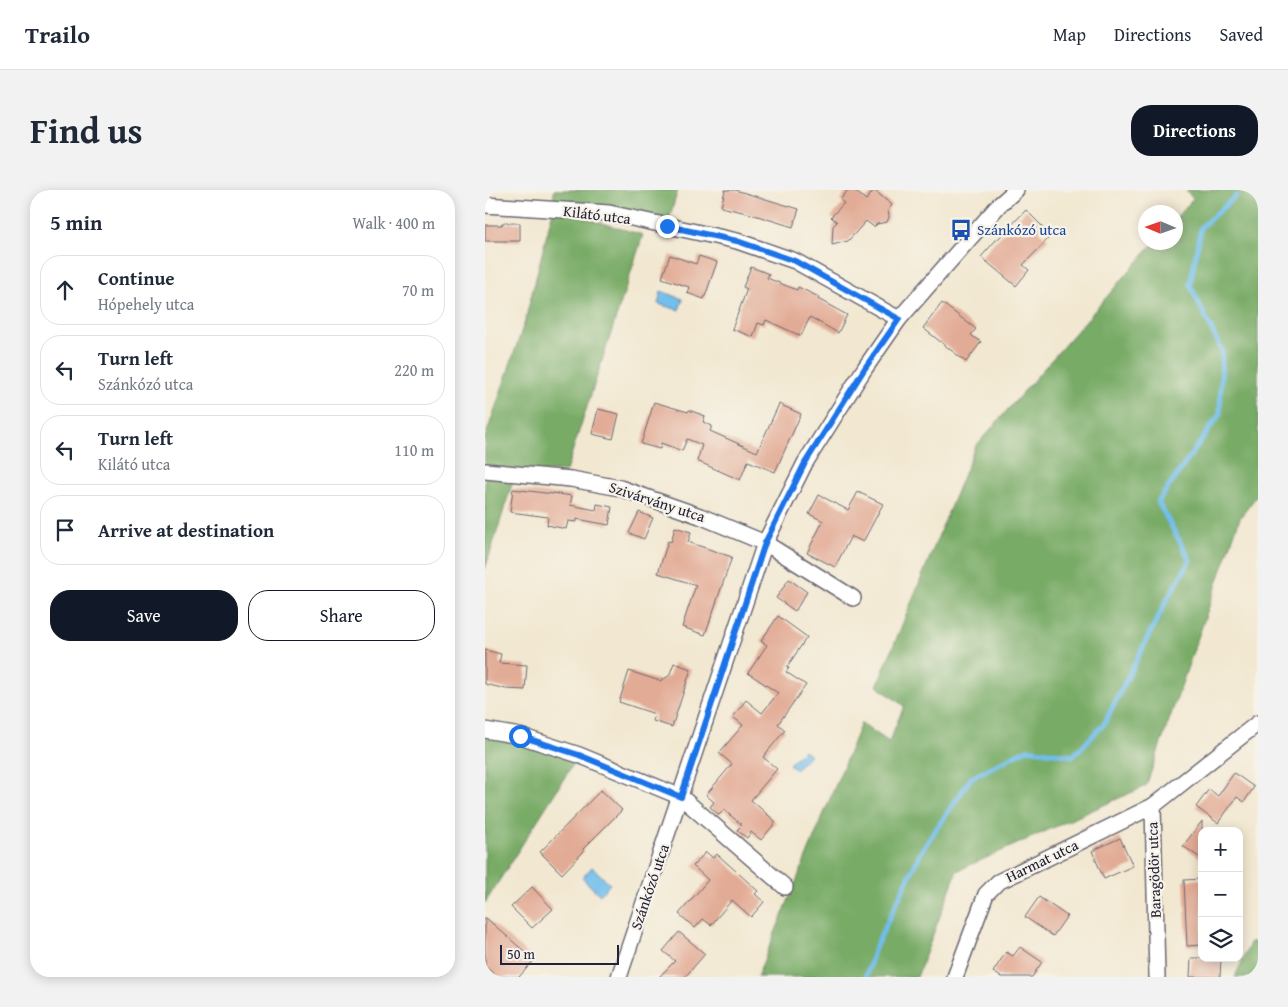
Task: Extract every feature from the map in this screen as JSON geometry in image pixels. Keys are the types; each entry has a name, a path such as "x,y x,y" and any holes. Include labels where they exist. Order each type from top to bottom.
{"street":[{"name":"Szánkózó utca","path":"619,977 765,543 805,463 865,368 899,319 999,205 1016,190"},
{"name":"Kilátó utca","path":"485,205 609,213 737,241 795,261 899,319"},
{"name":"Szivárvány utca","path":"485,470 571,479 620,488 700,516 765,543"},
{"path":"765,543 853,598"},
{"name":"Baragödör utca","path":"1157,977 1153,806 1258,723"},
{"path":"485,730 520,736 579,755 681,797 785,887"},
{"name":"Harmat utca","path":"955,977 986,894 998,882 1153,806"}],"green space":[{"path":"554,190 678,190 667,226 557,210 643,235 566,471 516,472 485,569 485,438 525,321 553,210"},
{"path":"1186,190 1258,190 1258,494 1240,518 1146,786 957,871 917,977 757,977 861,723 889,742 904,706 877,686 975,447 1148,250 1183,250 1183,210 1193,199"},
{"path":"485,734 579,755 485,903"},
{"path":"1251,941 1258,944 1258,977 1235,977"}],"water":[{"path":"661,291 683,299 679,310 658,304"},
{"path":"804,750 810,755 795,770 789,764"},
{"path":"592,867 610,884 600,895 582,878"}],"building":[{"path":"725,190 735,190 799,209 793,227 721,207"},
{"path":"848,190 854,190 866,200 874,190 892,205 888,210 889,217 887,222 877,224 874,227 866,221 848,241 832,245 833,226 837,222 831,217 844,203 840,200"},
{"path":"1026,210 1043,227 1039,231 1048,239 1023,265 1029,270 1016,286 981,257"},
{"path":"502,223 520,223 520,241 485,241 485,225 502,225"},
{"path":"670,255 696,264 699,256 717,262 704,299 687,293 689,287 662,278"},
{"path":"751,267 769,274 767,278 797,290 798,287 819,297 818,299 847,315 838,333 810,317 801,336 766,320 764,325 758,323 753,337 732,329 747,289 743,287"},
{"path":"942,303 976,329 971,335 981,342 966,362 923,328"},
{"path":"654,402 688,412 689,410 705,416 703,422 712,426 710,431 757,452 779,404 801,414 775,472 748,461 740,480 697,461 702,445 687,439 682,451 661,443 660,449 641,444"},
{"path":"598,409 619,414 613,439 592,434"},
{"path":"513,489 572,496 570,505 596,510 597,504 612,507 609,525 577,519 577,522 568,521 566,529 547,525 548,517 510,512"},
{"path":"858,492 883,504 863,542 851,536 835,567 807,553 823,521 809,514 819,495 848,510"},
{"path":"639,512 653,518 644,539 629,533"},
{"path":"675,527 691,532 688,542 732,557 705,635 682,627 696,585 658,573 668,541 671,542"},
{"path":"789,579 807,592 795,611 776,598"},
{"path":"778,616 807,637 787,667 789,668 786,672 806,685 778,724 785,730 763,757 777,769 751,800 776,822 761,840 751,832 747,838 737,830 742,825 724,810 719,815 710,807 714,802 706,795 732,764 719,753 743,725 733,717 746,700 762,713 778,693 748,673 767,645 761,641"},
{"path":"485,650 501,654 499,663 527,665 525,690 506,689 485,684"},
{"path":"674,663 691,669 672,727 653,721 655,714 619,702 629,671 660,681 669,676"},
{"path":"1234,773 1254,787 1244,802 1237,797 1218,823 1196,807 1209,789 1218,796"},
{"path":"601,790 622,810 583,849 584,851 562,874 540,852"},
{"path":"1202,821 1202,827 1198,827 1198,856 1183,846"},
{"path":"1120,838 1133,866 1104,879 1092,851"},
{"path":"706,852 713,858 717,854 758,891 755,894 764,902 751,917 732,900 711,925 703,919 695,928 679,914 708,880 693,866"},
{"path":"1198,879 1198,945 1187,946 1184,880"},
{"path":"532,887 553,909 532,928 511,907"},
{"path":"1039,897 1067,916 1053,936 1025,917"},
{"path":"485,917 534,960 519,977 497,977 485,966"},
{"path":"679,932 705,954 685,977 659,977 675,961 663,951"},
{"path":"1020,947 1042,962 1032,977 1001,977 993,972 1006,952 1013,956"},
{"path":"1191,958 1198,958 1198,962 1221,962 1220,977 1190,977"}],"waterway":[{"path":"866,977 875,948 922,850 971,778 1027,749 1073,756 1104,724 1168,598 1190,560 1158,502 1220,414 1222,351 1190,285 1201,227 1236,196"}],"place":[{"name":"Szánkózó utca","path":"961,230"}],"route":[{"path":"520,736 579,755 681,797 765,543 805,463 865,368 899,319 795,261 737,241 667,226"}]}
